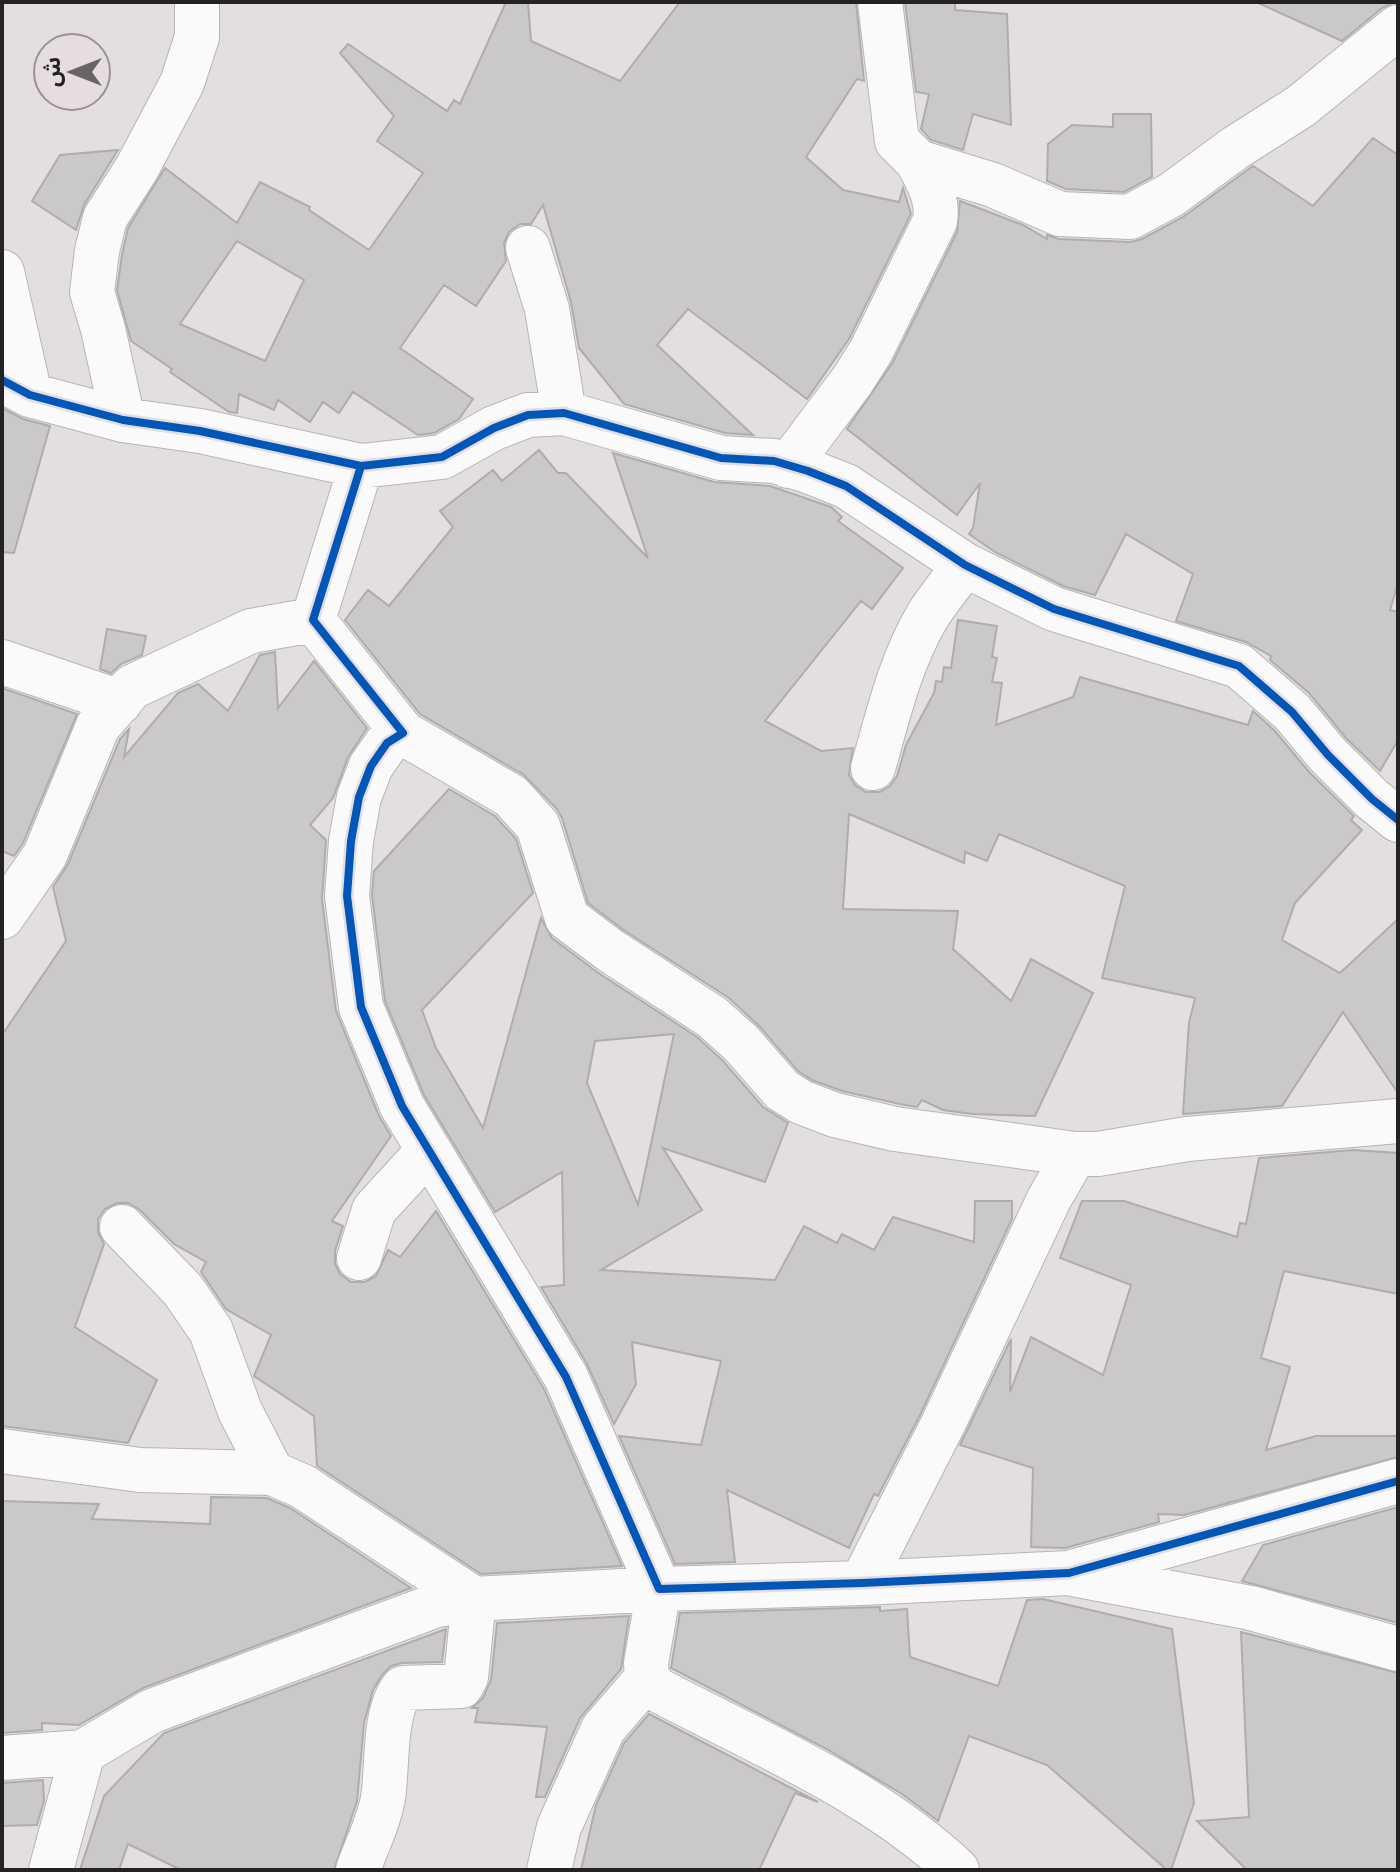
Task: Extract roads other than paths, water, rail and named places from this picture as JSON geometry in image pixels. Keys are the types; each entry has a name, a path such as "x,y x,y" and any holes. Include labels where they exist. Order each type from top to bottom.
{"street":[{"path":"123,420 92,292 97,251 105,218 137,168 182,83 197,37 197,2"},
{"path":"788,466 865,361 935,221 934,197 918,162 897,141 880,2"},
{"path":"918,162 993,185 1060,214 1130,217 1171,195 1235,148 1301,106 1398,27"},
{"path":"528,248 547,309 564,413"},
{"path":"2,272 16,388 123,420 200,431 361,466 442,457 494,428 528,415 564,413 721,458 774,461 846,486 965,565 1054,609 1239,666 1292,712 1328,755 1398,820"},
{"path":"313,620 361,466"},
{"path":"873,768 891,700 904,666 927,617 965,565"},
{"path":"2,917 45,855 98,726 132,687 251,631 313,620"},
{"path":"313,620 403,733 511,796 538,826 567,918 611,951 712,1017 791,1096 835,1115 895,1129 1075,1154 1098,1154 1187,1139 1398,1121"},
{"path":"2,662 120,702"},
{"path":"403,733 387,743 377,757 359,797 351,841 347,896 361,1007 402,1106 566,1377 659,1589 646,1663 647,1678 656,1689 824,1777 892,1819 957,1870"},
{"path":"359,1258 374,1210 428,1151"},
{"path":"862,1583 943,1424 1049,1199 1075,1154"},
{"path":"122,1227 183,1290 211,1331 240,1411 272,1473"},
{"path":"2,1451 140,1470 272,1473 302,1486 474,1599"},
{"path":"2,1758 83,1752 152,1711 437,1605 474,1599 659,1589 1069,1573 1398,1481"},
{"path":"1069,1573 1251,1608 1398,1649"},
{"path":"358,1870 383,1801 388,1739 396,1698 403,1688 461,1686 466,1677 474,1599"},
{"path":"549,1870 559,1827 603,1729 647,1678"},
{"path":"51,1870 83,1752"}]}
